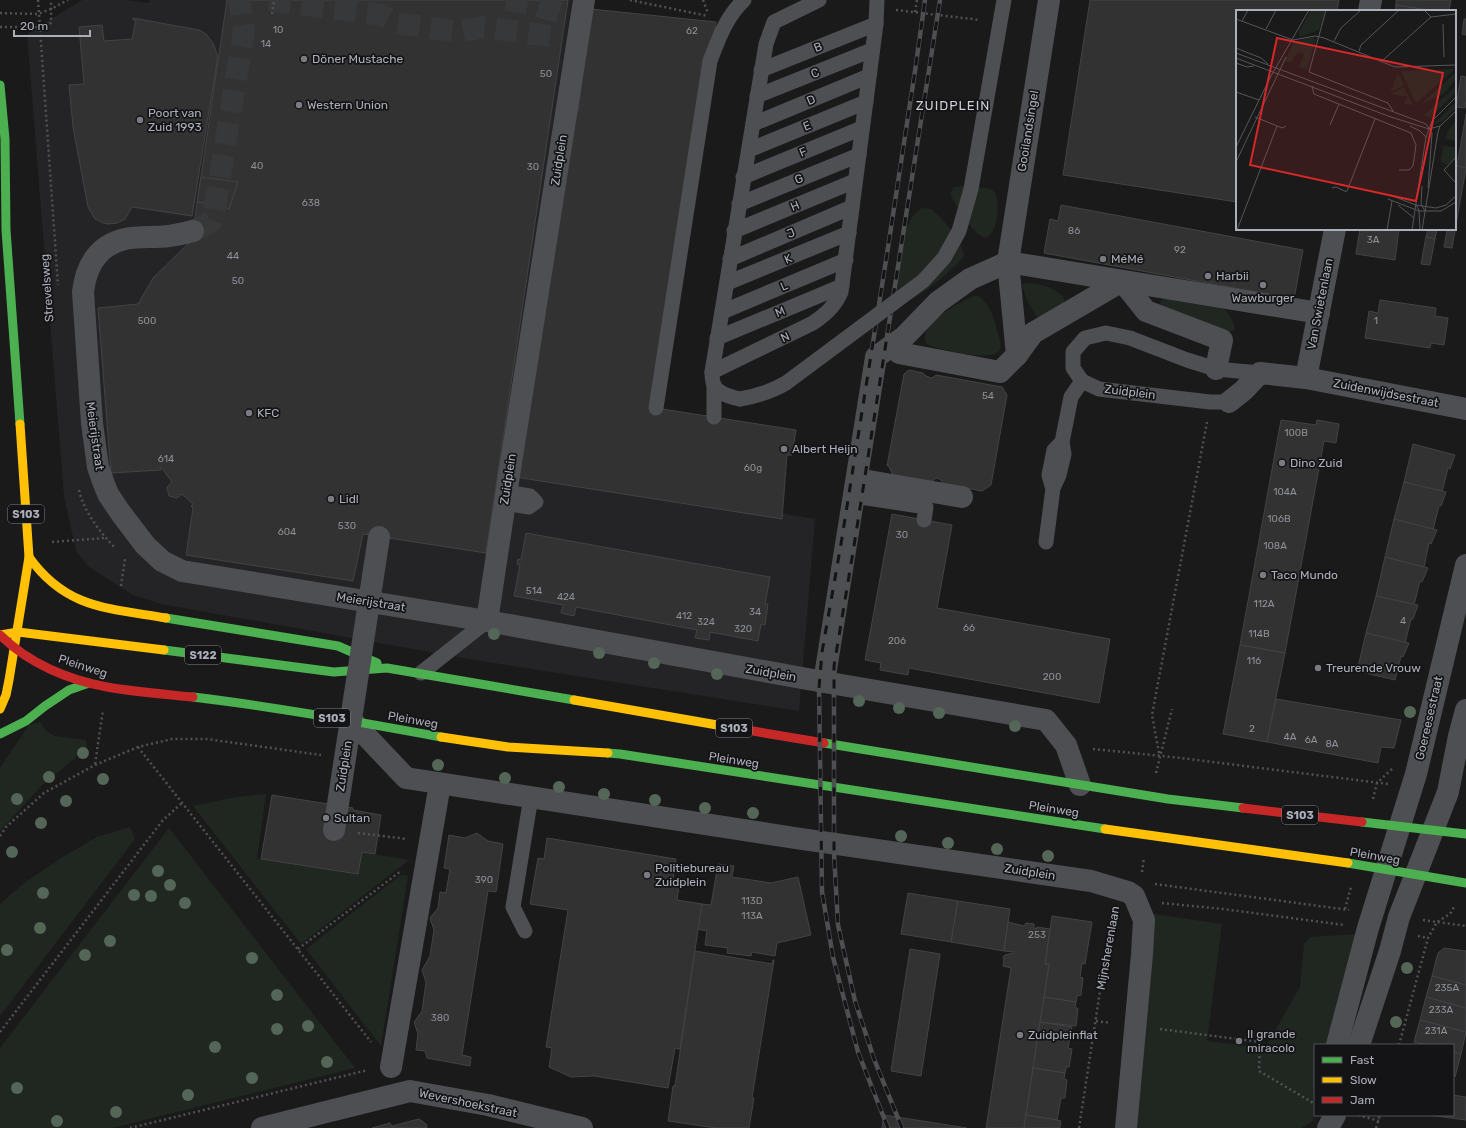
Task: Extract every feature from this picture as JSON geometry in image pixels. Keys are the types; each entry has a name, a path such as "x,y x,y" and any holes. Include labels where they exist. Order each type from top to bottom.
{"main road":[{"name":"S103","path":"0,85 6,139 6,230 29,557"},
{"path":"0,219 6,230"},
{"path":"0,709 4,701 18,632 29,557"},
{"name":"Pleinweg","path":"29,557 41,574 54,586 85,602 100,607 338,646 387,668"},
{"name":"Pleinweg","path":"1466,834 1153,796 1080,785 822,744 387,668 334,672 18,632 2,638 14,649 45,666 89,683 107,687 226,701 352,721 450,740 508,748 620,754 1098,828 1386,869 1466,883"},
{"path":"0,734 26,721 69,690 89,683"}],"street":[{"name":"Gooilandsingel","path":"1008,262 1049,0"},
{"path":"1369,10 1371,0"},
{"name":"Zuidplein","path":"580,14 487,621 824,682 1046,720 1066,745 1080,785"},
{"name":"Van Swietenlaan","path":"1306,378 1335,230"},
{"name":"Meierijstraat","path":"193,231 168,236 125,239 112,243 99,254 89,266 85,277 83,292 94,448 98,467 108,494 130,526 153,553 162,561 182,571 487,621"},
{"path":"1008,262 1017,355"},
{"path":"824,682 876,357 904,337 938,302 970,279 1008,262 1319,314"},
{"path":"893,345 899,353 1000,372 1017,355 1033,333 1122,281"},
{"path":"1122,281 1146,311 1222,340 1216,369"},
{"path":"1260,373 1306,378"},
{"name":"Zuidplein","path":"1229,402 1244,390 1260,373"},
{"name":"Zuidenwijdsestraat","path":"1306,378 1466,409"},
{"path":"855,487 962,497"},
{"name":"Zuidplein","path":"344,831 379,537"},
{"name":"Goereesestraat","path":"1386,869 1412,787 1466,565"},
{"path":"1359,1044 1399,917 1448,792 1459,736 1466,710"},
{"name":"Zuidplein","path":"352,721 406,778 1091,882 1128,892"},
{"path":"390,1066 430,849 440,784"},
{"path":"1337,1044 1368,928 1386,869"},
{"path":"1126,1128 1144,920 1134,896 1128,892"},
{"name":"Wevershoekstraat","path":"262,1128 410,1091 488,1105 532,1123 582,1128"},
{"path":"1321,1116 1322,1128"},
{"path":"1328,1128 1334,1116"}],"lane":[{"path":"656,408 710,61 723,27 735,8 744,0"},
{"path":"714,417 713,378 717,338 766,44 774,22 819,0"},
{"name":"N","path":"713,378 813,323 826,314 837,303 841,292 846,260 876,24 877,0"},
{"path":"713,378 722,393 733,398 758,395 772,391 786,383 923,281 944,258 959,231 971,189 1004,0"},
{"name":"B","path":"761,70 876,24"},
{"name":"C","path":"757,96 872,50"},
{"name":"D","path":"753,124 869,76"},
{"name":"E","path":"748,150 866,102"},
{"name":"F","path":"743,177 862,128"},
{"name":"G","path":"739,204 859,155"},
{"name":"H","path":"734,231 856,181"},
{"name":"J","path":"730,259 852,207"},
{"name":"K","path":"726,283 849,233"},
{"name":"L","path":"722,312 846,260"},
{"name":"M","path":"717,338 842,286"},
{"path":"1046,542 1053,488 1059,476 1069,434 1071,397 1082,381 1072,368 1072,352 1085,338 1106,333 1130,338 1187,360 1216,369 1260,373"},
{"name":"Zuidplein","path":"1082,381 1099,389 1210,402 1229,402"},
{"path":"855,487 926,507 924,520"},
{"path":"422,673 487,621"},
{"path":"525,931 513,907 531,797"}],"path":[{"name":"Strevelsweg","path":"38,0 59,288"},
{"path":"0,27 39,27 51,23 51,0"},
{"path":"0,13 38,14 68,0"},
{"path":"272,14 274,0"},
{"path":"630,0 709,16"},
{"path":"915,12 917,0"},
{"path":"1160,756 1152,715 1208,419"},
{"path":"78,488 82,502 106,538"},
{"path":"1153,796 1156,771 1172,709"},
{"path":"0,836 6,828 44,793 95,765 138,747 172,739 208,739"},
{"path":"130,1128 390,1066 138,747"},
{"path":"1160,756 1412,787"},
{"path":"0,1032 163,820 182,803"},
{"path":"344,831 407,839"},
{"name":"Mijnsherenlaan","path":"1079,1128 1114,903 1128,892 1132,886 1140,882 1147,834"},
{"path":"298,949 430,849"},
{"path":"1162,903 1223,909 1368,928"},
{"path":"1399,1044 1428,938 1437,922"},
{"path":"1395,932 1428,938"},
{"path":"1096,1021 1260,1042 1258,1071 1314,1103"},
{"path":"1360,1116 1379,1121"},
{"path":"1376,1128 1380,1116"}],"shaded area":[{"path":"82,0 124,0 149,3 150,0 572,0 503,464 815,519 799,711 469,659 161,604 133,595 89,567 76,551 64,496 27,34"},
{"path":"964,186 990,189 995,194 998,208 996,223 994,230 987,237 982,237 977,233 961,212 950,194 954,187"},
{"path":"922,208 932,209 947,225 960,243 964,257 944,276 919,295 904,301 897,292 901,247 909,224 914,215"},
{"path":"1028,283 1049,287 1058,292 1065,300 1063,305 1039,320 1028,302 1022,286 1022,284"},
{"path":"974,296 979,296 986,303 991,312 1000,341 1001,347 999,351 994,354 978,355 933,347 927,344 925,339 926,332 930,325 952,307"},
{"path":"1167,298 1221,306 1230,316 1235,329 1230,332 1225,332 1162,306 1160,302"},
{"path":"40,722 46,731 55,736 86,740 87,748 41,786 0,831 0,768 29,725"},
{"path":"266,794 257,859 356,874 360,852 409,860 301,944 193,806 236,797"},
{"path":"130,827 135,839 0,1016 0,904 27,881 61,858 97,837"},
{"path":"169,828 355,1068 112,1128 0,1128 0,1048"},
{"path":"401,875 408,876 381,1046 306,949"},
{"path":"1154,914 1222,924 1207,1041 1265,1048 1300,987 1304,944 1310,937 1359,934 1327,1044 1314,1044 1313,1121 1301,1128 1134,1128"}],"building":[{"path":"227,0 568,0 486,553 363,534 353,581 186,555 193,508 191,506 193,504 182,494 177,498 169,496 167,487 172,482 161,467 161,470 111,473 98,308 138,304 153,278 193,239"},
{"path":"1090,0 1339,0 1337,10 1236,10 1236,202 1063,175"},
{"path":"1396,0 1451,0 1449,10 1428,10 1396,5"},
{"path":"1396,5 1428,10 1395,10"},
{"path":"591,9 716,22 656,408 796,430 792,455 787,455 782,519 509,476 565,111 578,112"},
{"name":"Poort van Zuid 1993","path":"133,18 199,30 206,34 213,43 217,54 217,62 192,216 132,207 125,219 117,223 108,224 95,219 88,207 73,127 69,85 84,84 79,27 102,25 104,41 132,39 136,20 133,20"},
{"path":"1464,19 1466,19 1466,35 1462,34"},
{"path":"1461,76 1466,77 1465,108 1456,107"},
{"path":"1466,114 1466,168 1457,166"},
{"path":"1457,166 1466,168 1457,219 1456,219"},
{"path":"201,177 238,182 229,209 221,205 197,202"},
{"path":"1061,205 1303,250 1294,299 1044,253 1050,219 1058,221"},
{"path":"1360,230 1399,230 1395,260 1356,254"},
{"path":"1428,230 1437,230 1435,239 1426,237"},
{"path":"1445,230 1455,230 1452,248 1444,247 1447,231"},
{"path":"1426,237 1435,239 1430,265 1421,264"},
{"path":"1380,300 1436,308 1435,316 1448,318 1444,345 1431,343 1430,348 1365,338 1369,311 1378,313"},
{"path":"909,370 923,373 932,378 936,375 1002,387 1007,395 991,485 982,491 944,484 940,479 936,478 931,482 893,475 888,465 887,466 904,374"},
{"path":"1281,420 1316,425 1317,420 1339,424 1336,443 1324,441 1285,653 1240,645"},
{"path":"1413,444 1455,455 1450,469 1448,468 1442,492 1404,482"},
{"path":"1404,482 1446,492 1441,506 1439,506 1433,530 1394,519"},
{"path":"892,514 952,525 937,608 1110,639 1099,703 909,668 908,675 880,670 881,663 865,660"},
{"path":"1394,519 1437,530 1431,544 1429,543 1424,567 1385,557"},
{"path":"526,533 770,577 765,604 768,604 765,625 761,624 758,641 710,632 709,640 695,638 697,630 576,607 574,616 561,613 563,605 514,596 520,565 517,564 518,559 521,560"},
{"path":"1385,557 1428,568 1422,582 1420,581 1414,605 1376,596"},
{"path":"1376,596 1418,605 1413,619 1411,619 1405,643 1366,633"},
{"path":"1366,633 1409,643 1403,657 1401,656 1395,680 1357,671"},
{"path":"1240,645 1285,653 1267,742 1223,734"},
{"path":"1276,699 1401,720 1394,748 1381,747 1378,763 1267,742"},
{"path":"272,795 353,808 353,810 381,815 375,854 362,852 358,874 261,859"},
{"path":"477,833 488,841 503,844 496,892 488,891 462,1055 471,1057 470,1066 427,1058 425,1051 416,1050 418,1034 414,1022 422,1011 426,982 422,970 430,956 434,930 430,918 438,908 440,892 446,893 450,869 444,868 449,835 465,838"},
{"path":"547,838 676,859 673,879 680,880 677,900 702,904 680,1049 675,1048 668,1088 594,1076 571,1077 549,1067 552,1048 546,1047 568,910 530,904 538,858 544,859"},
{"path":"718,864 734,866 732,877 771,883 798,877 811,935 777,943 775,956 752,952 751,956 727,953 728,948 705,945 707,931 698,929 702,904 711,905"},
{"path":"908,893 958,901 951,942 901,934"},
{"path":"958,901 1010,909 1004,951 951,942"},
{"path":"1052,916 1092,922 1085,964 1082,963 1080,977 1083,978 1081,995 1077,996 1076,1002 1044,997 1049,964 1045,964"},
{"name":"Zuidpleinflat","path":"1008,922 1024,926 1026,923 1034,924 1034,928 1036,929 1037,927 1050,929 1045,964 1049,964 1024,1128 986,1128 1011,968 1003,966 1003,957 1014,953 1004,951"},
{"path":"1444,948 1466,951 1466,985 1432,976 1438,953"},
{"path":"910,949 940,954 921,1076 891,1071"},
{"path":"695,951 772,964 774,960 752,1098 754,1098 749,1128 716,1128 668,1121 673,1086 675,1086"},
{"path":"1432,976 1466,985 1466,1008 1426,997"},
{"path":"1044,997 1076,1002 1075,1007 1078,1009 1076,1026 1040,1022"},
{"path":"1426,997 1466,1008 1466,1032 1420,1020"},
{"path":"1420,1020 1466,1032 1461,1054 1454,1052 1454,1044 1423,1044 1414,1042"},
{"path":"1040,1022 1072,1027 1068,1048 1072,1049 1069,1067 1066,1067 1065,1073 1033,1068"},
{"path":"1454,1052 1461,1054 1454,1076"},
{"path":"1033,1068 1065,1073 1064,1079 1067,1080 1065,1098 1061,1098 1057,1120 1026,1115"},
{"path":"1454,1095 1466,1097 1466,1120 1436,1116 1454,1116"},
{"path":"884,1115 967,1128 882,1128"},
{"path":"1026,1115 1061,1121 1060,1128 1024,1128"},
{"path":"419,1119 426,1124 427,1128 393,1128 392,1126"},
{"path":"390,1123 393,1128 372,1128"}],"tunnel":[{"path":"193,231 211,222 214,212 244,31 239,0"},
{"path":"269,0 382,15 396,23 459,32 483,27 563,38"},
{"path":"506,0 532,4 566,15"}],"railway":[{"path":"888,1128 858,1052 833,957 822,892 819,688 822,652 841,544 887,254 925,0"},
{"path":"902,1128 874,1059 855,1001 838,925 834,853 834,666 940,0"}],"traffic: fast":[{"path":"0,85 5,139 6,230 20,424"},
{"path":"166,618 338,646 377,663"},
{"path":"164,650 334,672 387,668 574,700"},
{"path":"0,734 26,721 69,690 89,683"},
{"path":"193,697 286,710 441,737"},
{"path":"824,743 1168,799 1243,808"},
{"path":"608,753 1105,829"},
{"path":"1362,822 1466,834"},
{"path":"1348,863 1466,883"}],"traffic: slow":[{"path":"0,709 6,695 9,680 29,557 20,424"},
{"path":"29,557 43,574 73,597 107,608 166,618"},
{"path":"0,635 18,632 164,650"},
{"path":"574,700 723,726"},
{"path":"441,737 508,747 608,753"},
{"path":"1105,829 1348,863"}],"traffic: jam":[{"path":"0,635 11,645 36,662 49,669 78,680 118,689 193,697"},
{"path":"723,726 824,743"},
{"path":"1243,808 1362,822"}],"place":[{"name":"Döner Mustache","path":"304,59"},
{"name":"Western Union","path":"299,105"},
{"name":"Poort van Zuid 1993","path":"140,120"},
{"name":"MéMé","path":"1103,259"},
{"name":"Harbii","path":"1208,276"},
{"name":"Wawburger","path":"1263,285"},
{"name":"KFC","path":"249,413"},
{"name":"Albert Heijn","path":"784,449"},
{"name":"Dino Zuid","path":"1282,463"},
{"name":"Lidl","path":"331,499"},
{"name":"Taco Mundo","path":"1263,575"},
{"name":"Treurende Vrouw","path":"1318,668"},
{"name":"Sultan","path":"326,818"},
{"name":"Politiebureau Zuidplein","path":"647,875"},
{"name":"Zuidpleinflat","path":"1020,1035"},
{"name":"Il grande miracolo","path":"1239,1041"}],"district":[{"name":"ZUIDPLEIN","path":"953,105"}]}
